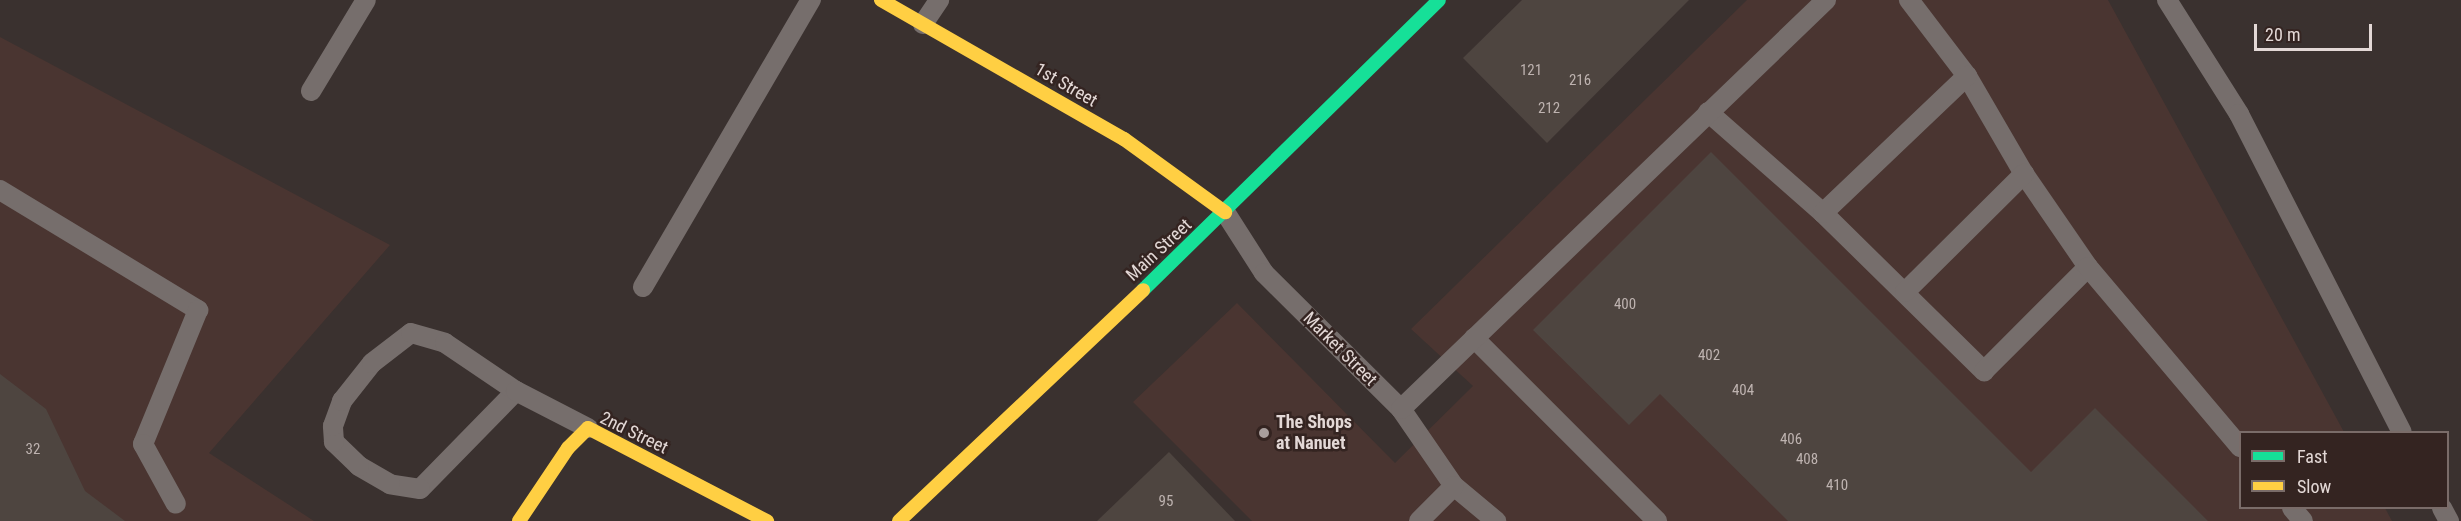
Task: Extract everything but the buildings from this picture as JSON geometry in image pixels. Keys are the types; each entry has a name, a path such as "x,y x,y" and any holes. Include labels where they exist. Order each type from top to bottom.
{"street":[{"name":"1st Street","path":"881,0 1125,139 1225,212"},
{"name":"Main Street","path":"899,521 1225,212 1439,0"},
{"name":"2nd Street","path":"519,521 568,448 588,428 767,521"}],"lane":[{"path":"311,91 366,0"},
{"path":"643,286 811,0"},
{"path":"923,24 939,0"},
{"path":"1401,409 1826,0"},
{"path":"1909,0 1967,76 2024,174 2088,267 2239,445"},
{"path":"2167,0 2239,114 2401,431"},
{"path":"1823,213 1967,76"},
{"path":"1708,112 1823,213 1984,371 2088,267"},
{"path":"1905,292 2024,174"},
{"path":"0,190 198,310 143,444 176,504"},
{"name":"Market Street","path":"1225,212 1263,273 1401,409 1454,486 1496,521"},
{"path":"516,391 420,489 390,484 359,466 334,442 333,426 342,401 372,363 411,333 446,343 516,391 588,428"},
{"path":"1474,338 1657,521"},
{"path":"1419,521 1454,486"},
{"path":"2294,509 2303,521"}],"shaded area":[{"path":"1747,0 2108,0 2343,431 2239,431 2239,509 2386,509 2392,521 1252,521 1133,402 1237,303 1395,463 1473,386 1411,329"},
{"path":"0,37 390,245 209,453 314,521 0,521"}],"traffic: fast":[{"path":"1143,290 1439,0"}],"traffic: slow":[{"path":"881,0 1124,139 1225,212"},
{"path":"899,521 1143,290"},
{"path":"519,521 568,448 588,428 767,521"}],"place":[{"name":"The Shops at Nanuet","path":"1264,433"}]}
